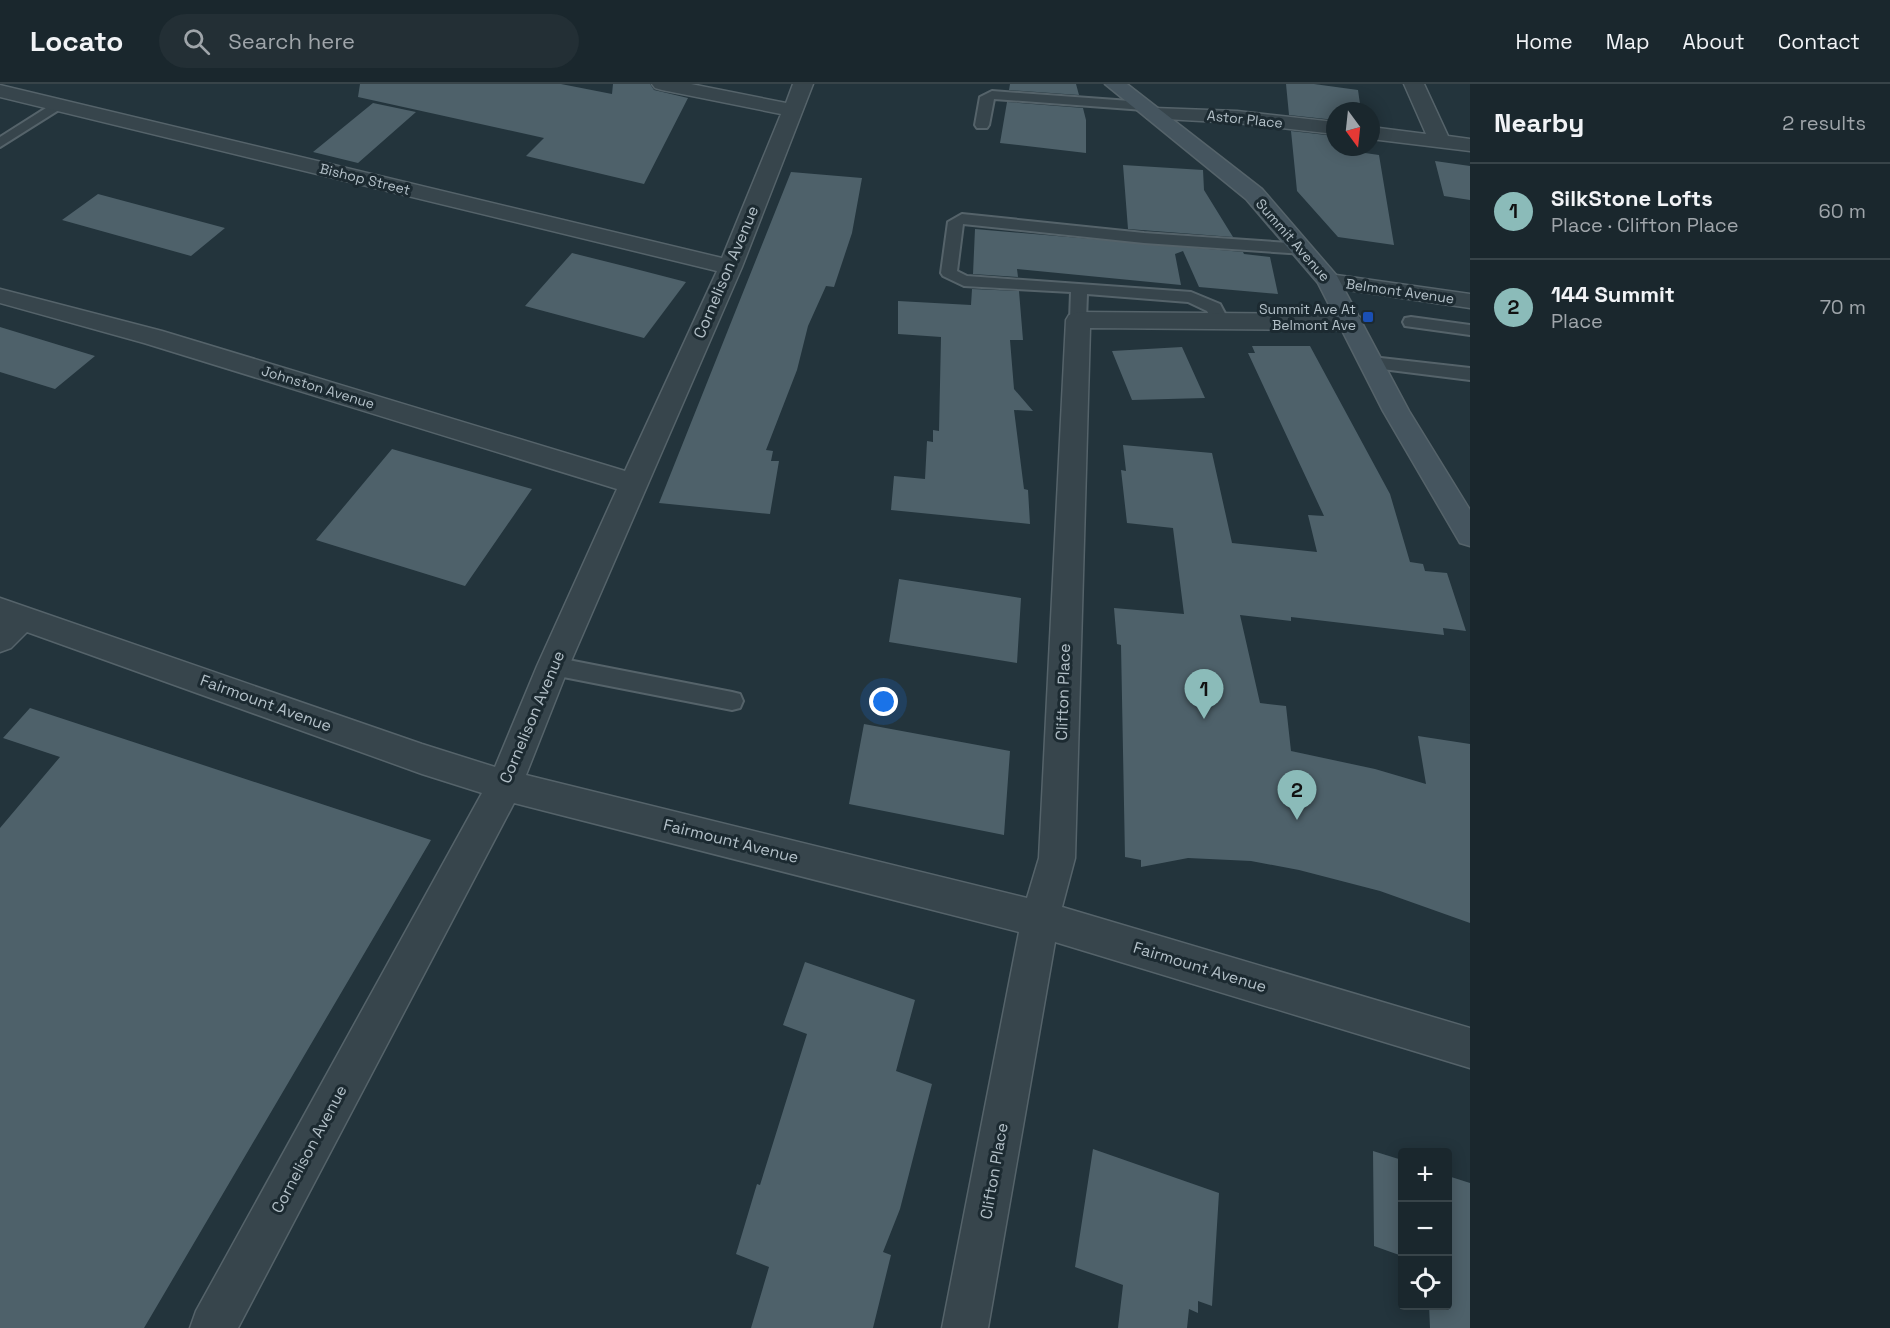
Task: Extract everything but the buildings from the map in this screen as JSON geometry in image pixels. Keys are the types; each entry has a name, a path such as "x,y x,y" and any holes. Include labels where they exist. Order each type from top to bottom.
{"main road":[{"name":"Summit Avenue","path":"1114,84 1254,194 1304,249 1329,281 1396,411 1468,530"}],"street":[{"path":"662,84 798,97"},
{"path":"1414,84 1440,141"},
{"name":"Bishop Street","path":"0,91 730,267"},
{"name":"Cornelison Avenue","path":"213,1328 505,785 553,666 730,267 798,97"},
{"name":"Astor Place","path":"1149,110 1326,127"},
{"path":"1380,134 1470,145"},
{"name":"Belmont Avenue","path":"1329,281 1470,301"},
{"name":"Johnston Avenue","path":"0,296 153,337 634,484"},
{"path":"1078,320 1351,322"},
{"name":"Clifton Place","path":"965,1328 1040,920 1057,858 1078,320"},
{"name":"Fairmount Avenue","path":"7,622 505,785 1040,920 1470,1048"}],"lane":[{"path":"981,124 987,98 992,95 1149,110"},
{"path":"0,143 57,105"},
{"path":"0,130 15,133"},
{"path":"1221,321 1214,308 1191,297 963,280 949,273 956,222 962,219 1144,238 1304,249"},
{"path":"1078,320 1079,288"},
{"path":"1411,321 1470,330"},
{"path":"1372,363 1470,374"},
{"path":"553,666 732,701"}],"place":[{"name":"Summit Ave At Belmont Ave","path":"1368,317"},
{"name":"SilkStone Lofts","path":"1204,719"},
{"name":"144 Summit","path":"1297,820"}]}
